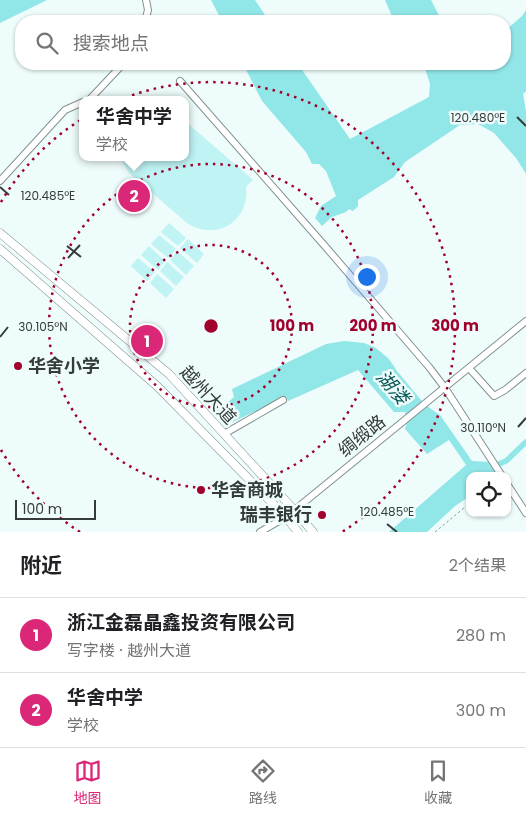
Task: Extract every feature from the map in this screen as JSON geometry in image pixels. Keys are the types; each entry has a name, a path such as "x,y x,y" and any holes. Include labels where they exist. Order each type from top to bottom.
{"main road":[{"name":"越州大道","path":"0,233 169,374 313,532"},
{"name":"越州大道","path":"0,249 157,386 286,517 298,532"}],"street":[{"path":"146,0 148,10 147,15"},
{"path":"93,96 117,70"},
{"path":"180,81 429,367 445,388 499,472"},
{"path":"0,181 65,110 79,104"},
{"name":"绸缎路","path":"260,532 286,517 526,321"},
{"path":"469,368 494,396 505,390 526,373"},
{"path":"224,434 284,400"},
{"path":"511,490 526,513"}],"path":[{"path":"435,532 466,506"}],"shaded area":[{"path":"189,124 253,180 246,187 246,199 243,210 237,218 229,225 209,230 187,223 129,173 122,161 189,161"},
{"path":"169,223 186,238 178,246 161,232"},
{"path":"159,235 176,249 168,258 151,244"},
{"path":"188,239 204,254 197,263 180,248"},
{"path":"149,246 165,261 158,270 141,255"},
{"path":"177,251 194,266 186,275 170,260"},
{"path":"138,258 155,272 147,281 131,266"},
{"path":"167,262 184,277 176,286 160,271"},
{"path":"157,274 174,289 166,298 150,283"}],"water":[{"path":"0,0 47,0 15,15 0,23"},
{"path":"211,0 255,0 265,15 219,15"},
{"path":"385,0 431,0 439,15 391,15"},
{"path":"526,10 526,91 523,94 526,111 526,174 516,158 494,133 478,124 460,125 405,162 394,177 358,200 358,206 353,211 349,209 332,217 322,226 315,218 321,206 336,196 326,171 319,164 312,164 306,152 262,101 246,70 302,70 350,139 429,97 430,84 426,70 511,70 511,26"},
{"name":"湖溇","path":"344,341 364,343 376,348 389,359 421,400 440,415 472,461 491,462 498,472 466,472 466,499 455,506 427,532 389,532 466,465 449,440 427,454 405,429 407,423 405,412 394,412 358,370 288,401 286,397 235,421 225,420 217,412 234,397 232,389 326,344"}],"waterway":[{"path":"492,467 506,461 526,442"}],"place":[{"name":"华舍中学","path":"134,196"},
{"name":"浙江金磊晶鑫投资有限公司","path":"147,341"},
{"name":"华舍小学","path":"18,366"},
{"name":"华舍商城","path":"201,490"},
{"name":"瑞丰银行","path":"322,515"}]}
